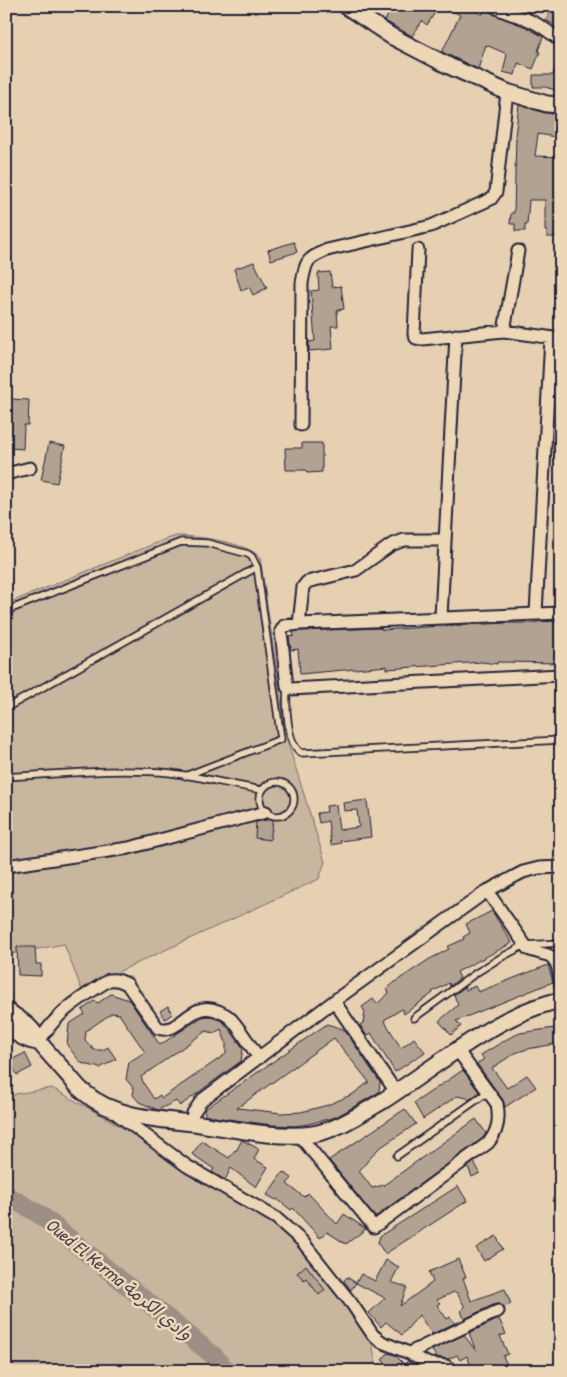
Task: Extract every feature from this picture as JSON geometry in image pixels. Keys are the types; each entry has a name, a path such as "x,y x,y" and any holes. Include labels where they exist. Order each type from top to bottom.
{"street":[{"path":"346,6 392,36 449,66 507,92 547,104 561,105"},
{"path":"494,6 499,10 531,20 548,30 561,41"},
{"path":"301,425 302,284 305,266 312,256 327,250 431,226 491,199 496,192 507,92"},
{"path":"418,250 414,334 416,338 504,331 556,338 536,613"},
{"path":"504,331 518,251"},
{"path":"441,617 456,335"},
{"path":"6,474 30,468"},
{"path":"299,624 303,587 306,582 356,570 391,545 404,540 445,540"},
{"path":"561,613 299,624 284,626 281,631 287,687 290,689 561,675"},
{"path":"6,866 129,848 266,812"},
{"path":"191,1123 193,1113 202,1100 487,890 523,872 539,868 561,867"},
{"path":"487,890 528,949 554,960 558,966 561,986"},
{"path":"39,1042 47,1028 72,1003 110,980 120,980 127,984 158,1028 172,1027 199,1009 208,1008 228,1016 259,1058"},
{"path":"111,1110 153,1118 274,1134 313,1134 332,1128 367,1110 494,1026 521,1012 561,1000"},
{"path":"334,1001 396,1092"},
{"path":"6,1010 30,1026 39,1042 84,1093 111,1110 187,1166 276,1218 302,1241 352,1304 373,1335 382,1342 429,1364 446,1366 453,1371"},
{"path":"6,1026 32,1042 39,1042"},
{"path":"298,1134 374,1227 488,1143 498,1128 499,1115 497,1104 458,1050"},
{"path":"409,1353 498,1311"}],"lane":[{"path":"6,610 181,542 207,543 248,554 252,557 257,567 281,739 185,776"},
{"path":"6,708 257,567"},
{"path":"287,687 287,714 293,746 302,753 561,740"},
{"path":"6,777 104,771 164,773 262,790"},
{"path":"281,782 288,785 294,795 293,807 286,814 274,816 266,812 260,800 262,790 270,784 281,782"},
{"path":"414,1018 476,973 525,945 561,943"},
{"path":"397,1156 488,1092"}],"shaded area":[{"path":"177,536 197,537 233,544 244,547 260,557 287,740 325,862 319,879 120,971 83,993 64,944 6,955 6,604"},
{"path":"52,1088 108,1119 284,1226 350,1299 367,1314 377,1371 6,1371 6,1106 15,1094"}],"building":[{"path":"392,6 439,6 427,25 422,21 412,36 385,21"},
{"path":"443,6 466,6 482,15 485,8 495,15 524,26 542,36 538,51 540,52 533,69 518,63 515,75 503,72 507,54 486,45 478,69 442,52 460,15"},
{"path":"553,6 561,6 561,29 546,20"},
{"path":"559,56 561,56 561,84 559,91 545,87 533,87 533,75 553,75"},
{"path":"519,105 545,113 561,114 561,138 538,134 535,156 561,157 561,237 547,237 547,231 545,231 545,200 529,200 525,231 515,231 515,224 510,224 511,213 514,213 515,136"},
{"path":"294,242 297,252 271,260 268,250"},
{"path":"254,262 267,288 253,295 249,287 241,290 234,269"},
{"path":"330,272 332,287 341,286 344,309 337,310 338,326 331,326 333,349 309,351 309,342 315,341 311,291 319,290 318,273"},
{"path":"11,399 29,400 28,425 24,425 23,449 9,448"},
{"path":"49,443 65,446 57,483 41,480"},
{"path":"302,443 322,443 322,472 307,473 306,470 286,470 285,448 302,448"},
{"path":"561,621 561,663 497,662 497,664 482,662 387,669 387,666 300,674 298,649 291,650 289,637 294,636 293,632 300,631 381,628 382,630"},
{"path":"367,800 371,837 340,841 341,843 331,845 328,821 319,823 317,813 327,812 326,806 336,805 339,830 359,827 357,810 344,811 343,803"},
{"path":"273,820 270,840 255,838 256,822"},
{"path":"492,911 512,943 457,972 460,978 450,986 449,983 432,992 404,1014 402,1009 384,1020 401,1048 414,1038 425,1052 395,1072 371,1033 367,1036 360,1025 363,1023 365,1012 362,1007 373,999 377,1004 389,993 387,989 395,982 428,960 449,949 447,947 464,939 463,937 470,933 466,924"},
{"path":"17,947 35,947 36,964 41,964 41,976 18,975"},
{"path":"548,965 553,982 456,1021 461,1026 451,1035 439,1021 458,1005 454,995 465,987 466,990 475,986 478,992"},
{"path":"111,994 129,1000 160,1045 202,1017 208,1016 222,1021 243,1048 241,1061 180,1106 176,1101 158,1110 139,1102 133,1095 134,1089 126,1079 129,1062 145,1052 119,1014 112,1013 86,1031 85,1040 94,1050 103,1050 108,1047 116,1059 100,1068 81,1063 67,1045 69,1024 85,1014 82,1010 94,1001 98,1003","holes":["221,1029 226,1043 226,1054 162,1098 160,1095 154,1099 144,1084 141,1077 206,1031 214,1033"]},
{"path":"168,1006 172,1014 165,1019 160,1011"},
{"path":"327,1024 343,1029 380,1082 379,1092 336,1117 308,1124 295,1126 272,1125 206,1116 205,1109","holes":["334,1038 369,1082 353,1094 328,1105 301,1112 281,1113 237,1108"]},
{"path":"561,1027 561,1043 515,1053 492,1068 507,1088 527,1075 536,1087 505,1107 503,1100 477,1064 484,1059 481,1055 520,1033"},
{"path":"25,1053 32,1067 17,1075 9,1061"},
{"path":"463,1070 479,1092 469,1100 457,1096 423,1119 414,1103"},
{"path":"405,1109 416,1124 378,1149 359,1171 372,1188 384,1185 476,1119 486,1133 483,1138 375,1217 329,1160"},
{"path":"242,1140 259,1149 254,1159 268,1167 256,1187 231,1168 225,1180 212,1172 214,1169 192,1154 202,1141 229,1158 236,1151"},
{"path":"474,1162 480,1173 472,1177 468,1167"},
{"path":"283,1172 292,1178 287,1184 304,1197 308,1193 337,1224 344,1214 366,1229 346,1244 327,1232 320,1238 293,1208 291,1210 277,1199 267,1195"},
{"path":"458,1186 467,1201 385,1254 378,1243 380,1236"},
{"path":"496,1236 503,1249 484,1261 476,1248"},
{"path":"458,1259 466,1277 463,1278 471,1301 505,1289 511,1304 504,1307 495,1304 464,1319 461,1310 465,1307 457,1293 454,1292 437,1300 440,1303 437,1305 447,1319 450,1317 455,1323 432,1334 419,1315 402,1335 386,1322 381,1327 369,1313 385,1298 356,1283 361,1274 375,1281 386,1260 399,1267 391,1282 407,1287 400,1306 433,1282 429,1272"},
{"path":"306,1265 325,1290 319,1295 306,1278 304,1280 297,1273"},
{"path":"347,1277 356,1283 351,1290 344,1281"},
{"path":"499,1319 506,1334 500,1336 508,1354 503,1356 510,1371 473,1371 467,1356 460,1360 457,1355 448,1359 436,1357 432,1350 464,1335 476,1351 469,1333"},
{"path":"388,1353 395,1355 404,1364 408,1361 422,1371 395,1371 382,1360"}],"waterway":[{"name":"Oued El Kerma وادي الكرمة","path":"6,1195 39,1214 214,1356 227,1371"}]}
